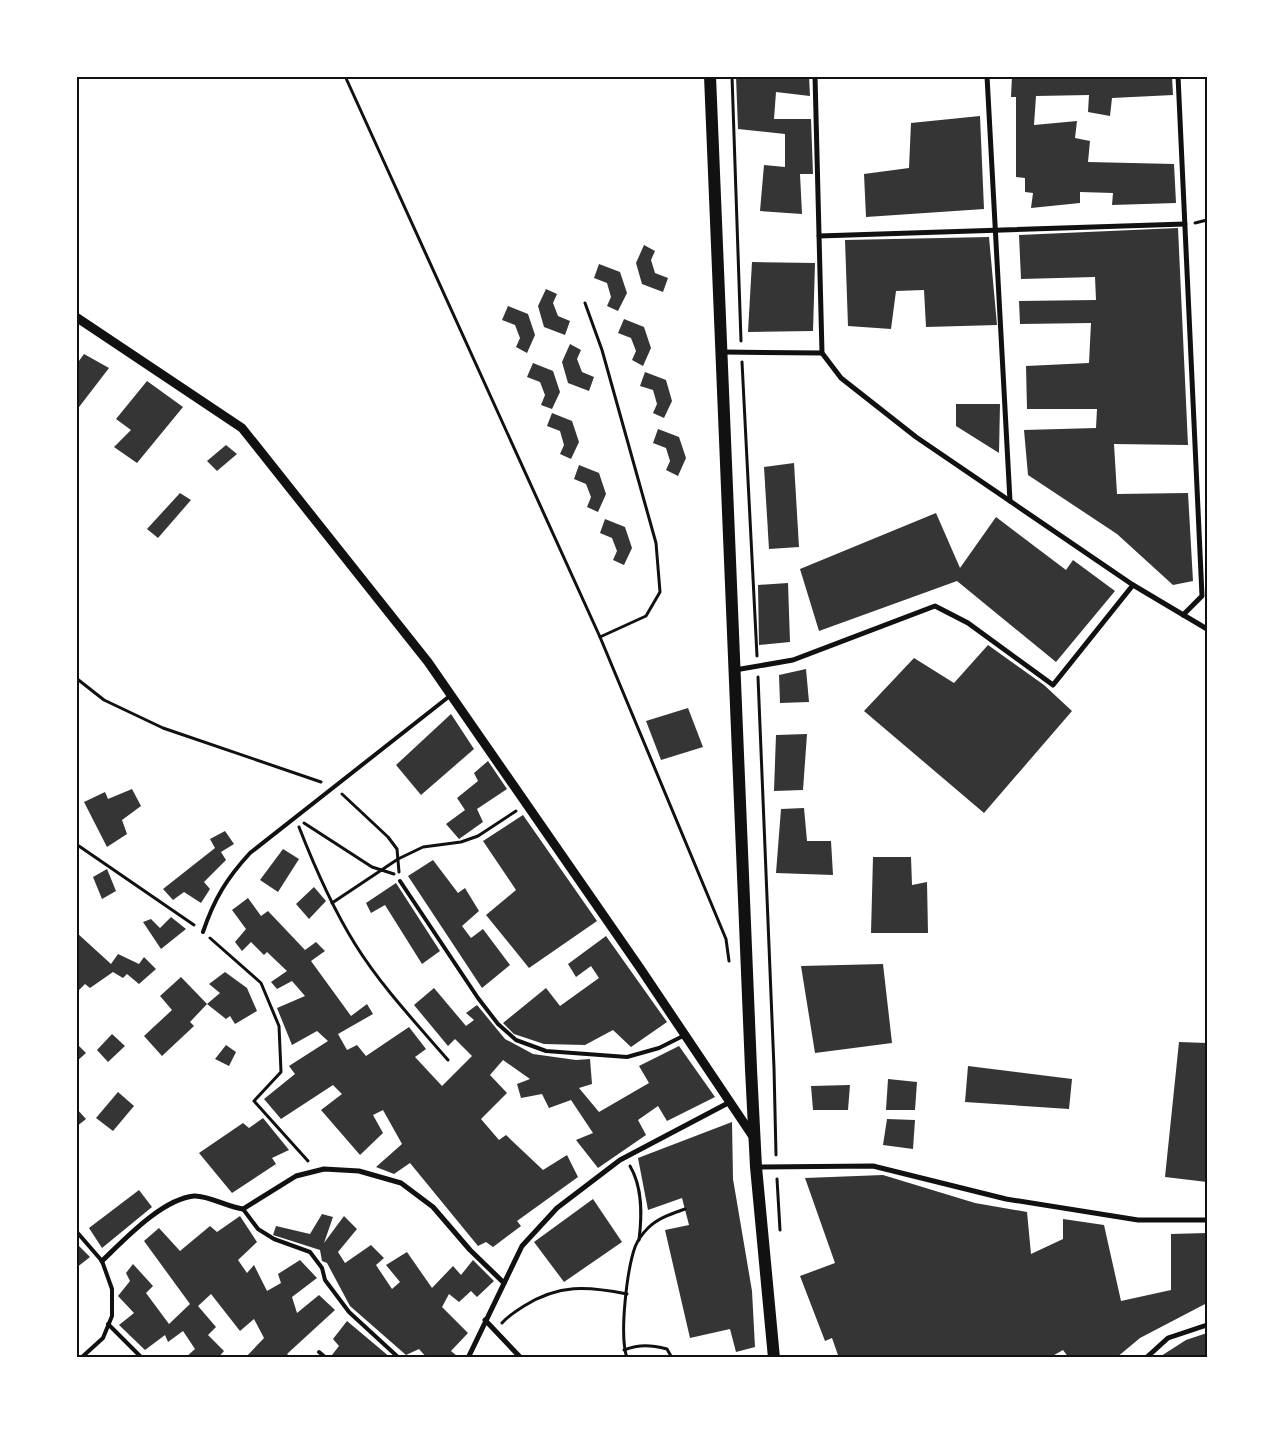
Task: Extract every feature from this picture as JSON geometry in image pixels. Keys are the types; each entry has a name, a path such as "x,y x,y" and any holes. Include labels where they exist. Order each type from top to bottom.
{"main road":[{"path":"710,76 754,1139 774,1358"}],"street":[{"path":"815,76 822,353 842,378 916,437 1133,586 1207,628"},
{"path":"987,76 1010,501"},
{"path":"1178,76 1202,596 1183,615"},
{"path":"819,236 1185,224"},
{"path":"76,317 242,428 428,662 685,1035 754,1139"},
{"path":"722,352 822,353"},
{"path":"734,670 793,660 935,606 968,623 1053,685 1133,586"},
{"path":"468,1358 522,1246 557,1208 620,1160 730,1102"},
{"path":"756,1167 873,1166 1006,1199 1138,1220 1207,1220"},
{"path":"102,1261 141,1225 175,1202 195,1196 243,1209 296,1176 316,1171 360,1171 402,1183 433,1207 470,1250 504,1283"},
{"path":"485,1320 521,1358"},
{"path":"1146,1358 1168,1338 1207,1324"}],"lane":[{"path":"203,932 212,905 231,874 250,853 451,695"},
{"path":"400,881 478,998 498,1024 516,1040 546,1051 627,1057 659,1048 685,1035"},
{"path":"243,1209 258,1229 292,1247 310,1252 322,1268 325,1280 349,1312 399,1358"},
{"path":"76,1231 102,1261 112,1289 112,1316 103,1338 81,1358"},
{"path":"108,1324 142,1358"},
{"path":"320,1352 326,1358"}],"path":[{"path":"345,76 600,637 726,939 730,968"},
{"path":"732,76 742,352 773,1021 776,1166 780,1234"},
{"path":"585,303 602,350 656,542 660,592 646,616 600,637"},
{"path":"76,678 104,700 163,728 334,787 388,837 397,849 400,881"},
{"path":"332,903 398,859 423,847 461,842 478,836 526,804"},
{"path":"295,818 372,867 393,873 400,881"},
{"path":"295,818 324,888 355,945 406,1011 448,1060"},
{"path":"76,844 203,932 261,983 278,1026 282,1072 254,1101 316,1171"},
{"path":"620,1160 630,1165 640,1194 641,1223 639,1241"},
{"path":"627,1358 624,1350 624,1321 635,1246 647,1229 661,1218 685,1209"},
{"path":"495,1331 507,1317 539,1296 568,1288 602,1289 627,1294"},
{"path":"624,1350 635,1345 650,1345 666,1349 672,1358"}],"building":[{"path":"736,76 809,76 810,96 776,92 774,119 811,119 813,174 800,174 802,214 760,211 764,165 785,167 785,134 738,129"},
{"path":"1012,76 1172,76 1173,95 1112,98 1110,116 1088,112 1089,95 1036,96 1034,125 1077,121 1075,138 1090,141 1088,162 1174,164 1176,203 1112,205 1113,193 1080,192 1080,203 1031,208 1033,193 1025,192 1025,178 1016,177 1016,97 1011,97"},
{"path":"980,116 984,209 866,217 864,174 909,168 911,123"},
{"path":"1178,228 1188,445 1114,444 1117,494 1188,493 1193,581 1173,585 1117,534 1028,475 1024,430 1096,428 1097,409 1027,409 1026,366 1089,363 1091,323 1020,324 1019,301 1096,300 1095,277 1021,279 1019,235"},
{"path":"989,237 997,325 926,327 924,290 896,291 891,329 848,326 845,240"},
{"path":"644,245 655,251 651,260 655,273 668,278 663,292 642,284 636,263"},
{"path":"752,262 815,263 813,331 748,332"},
{"path":"599,264 620,272 627,293 618,311 607,306 611,297 607,283 594,278"},
{"path":"546,289 557,294 553,303 558,316 570,321 565,335 544,327 538,306"},
{"path":"508,306 528,314 535,335 527,353 516,347 520,338 515,325 502,320"},
{"path":"624,319 644,327 651,348 643,366 632,360 636,351 631,338 618,333"},
{"path":"570,344 581,350 577,359 582,372 594,377 589,391 568,383 562,362"},
{"path":"84,354 109,368 76,411 76,365"},
{"path":"533,363 553,371 560,392 552,409 541,405 545,395 540,382 527,377"},
{"path":"645,372 666,380 672,401 664,418 653,413 657,404 653,390 640,386"},
{"path":"147,381 183,407 137,463 114,447 131,430 116,419"},
{"path":"956,404 1000,404 999,453 956,426"},
{"path":"552,413 572,421 579,442 571,459 560,454 564,445 560,431 547,426"},
{"path":"658,429 679,437 686,458 678,476 666,470 670,461 666,448 653,443"},
{"path":"226,445 237,454 217,471 207,461"},
{"path":"794,463 799,547 769,549 764,467"},
{"path":"579,465 599,473 606,494 598,512 587,507 591,497 586,484 574,479"},
{"path":"180,493 191,500 158,538 147,529"},
{"path":"936,513 960,568 996,517 1066,570 1073,560 1115,591 1056,662 957,581 819,631 800,569"},
{"path":"605,519 625,527 632,548 624,565 613,560 617,551 612,538 600,533"},
{"path":"788,583 790,642 759,645 758,585"},
{"path":"988,645 1044,685 1072,711 984,813 864,711 914,658 954,683"},
{"path":"806,669 809,702 780,703 779,675"},
{"path":"688,708 703,747 661,760 646,721"},
{"path":"451,714 474,749 421,795 396,765"},
{"path":"807,734 803,790 774,791 776,735"},
{"path":"488,761 507,789 477,809 483,822 459,839 446,824 465,810 457,798 478,781 474,773"},
{"path":"132,789 141,806 122,820 127,834 107,847 84,802 105,792 108,799"},
{"path":"804,808 807,841 831,841 833,875 776,873 781,809"},
{"path":"523,815 597,921 529,968 486,915 516,890 483,841"},
{"path":"225,831 234,844 221,852 226,860 204,882 210,889 201,903 184,892 173,900 163,889 215,848 210,839"},
{"path":"283,849 299,859 278,892 260,880"},
{"path":"873,857 911,857 912,885 927,882 928,933 871,933"},
{"path":"433,860 458,893 465,888 479,911 462,926 471,938 483,929 510,965 482,988 408,876"},
{"path":"107,869 116,891 102,899 93,877"},
{"path":"396,883 440,951 422,964 385,905 371,913 366,903"},
{"path":"314,887 326,901 309,919 296,904"},
{"path":"248,898 261,916 268,911 305,950 316,942 325,951 311,961 351,1016 367,1004 373,1014 338,1034 347,1050 357,1045 366,1056 409,1027 426,1049 415,1057 442,1086 472,1056 455,1039 448,1046 414,1005 434,988 466,1026 474,1020 466,1013 477,1005 505,1039 533,1054 576,1060 590,1059 592,1084 579,1088 599,1112 649,1083 639,1066 679,1046 715,1097 667,1121 658,1106 638,1120 646,1135 598,1168 576,1140 593,1133 571,1100 549,1108 542,1094 521,1098 517,1084 530,1079 503,1060 490,1075 507,1093 481,1119 499,1140 506,1135 543,1170 567,1155 578,1177 517,1221 521,1226 493,1247 486,1242 478,1246 410,1163 394,1174 376,1167 402,1144 383,1110 373,1115 383,1133 360,1155 321,1110 342,1094 333,1085 281,1119 264,1099 295,1074 289,1066 328,1041 317,1031 292,1045 277,1008 305,996 292,981 277,989 271,982 287,971 267,952 264,955 251,942 242,951 235,942 246,929 232,910"},
{"path":"171,917 186,929 161,949 143,922 151,919 160,928"},
{"path":"77,933 111,964 118,954 139,964 144,957 156,969 139,984 127,974 123,978 113,972 90,988 85,984 76,993"},
{"path":"606,936 667,1022 631,1047 613,1030 585,1045 544,1044 514,1034 503,1023 546,988 560,1006 599,978 591,966 576,977 568,964"},
{"path":"883,964 892,1043 815,1053 801,966"},
{"path":"225,972 247,988 257,1011 235,1024 230,1016 226,1019 207,1004 220,993 209,984"},
{"path":"181,977 207,1004 190,1022 194,1026 162,1056 144,1036 172,1010 160,996"},
{"path":"112,1034 125,1046 108,1062 97,1050"},
{"path":"1179,1042 1207,1043 1207,1182 1165,1177"},
{"path":"76,1043 86,1053 76,1062"},
{"path":"226,1045 236,1052 229,1066 215,1059"},
{"path":"968,1066 1072,1079 1069,1109 965,1102"},
{"path":"888,1079 917,1082 915,1110 886,1110"},
{"path":"850,1085 848,1110 813,1110 811,1086"},
{"path":"118,1092 134,1106 113,1131 96,1118"},
{"path":"76,1108 86,1119 76,1127"},
{"path":"263,1118 289,1150 272,1158 276,1164 232,1193 199,1153 243,1123 249,1128"},
{"path":"887,1119 915,1120 913,1149 883,1145"},
{"path":"732,1122 733,1179 752,1291 755,1347 736,1352 730,1329 690,1338 665,1230 689,1225 682,1198 648,1210 638,1158"},
{"path":"883,1175 975,1203 1027,1212 1031,1254 1063,1239 1063,1219 1104,1225 1121,1301 1171,1290 1171,1234 1207,1233 1207,1303 1140,1338 1116,1358 1069,1358 1063,1350 1049,1358 839,1358 832,1338 825,1341 800,1276 835,1263 805,1178"},
{"path":"139,1190 152,1207 102,1248 89,1228"},
{"path":"593,1199 622,1242 564,1282 534,1242"},
{"path":"322,1214 333,1217 324,1243 344,1216 357,1229 338,1252 345,1263 371,1245 384,1258 376,1265 392,1289 400,1282 386,1265 407,1252 432,1288 453,1266 461,1275 473,1260 494,1281 477,1297 471,1291 459,1302 449,1294 442,1307 468,1333 451,1351 457,1356 456,1358 427,1358 419,1349 406,1355 350,1306 327,1263 322,1261 320,1250 273,1235 276,1226 310,1234"},
{"path":"240,1216 257,1242 238,1260 247,1273 254,1265 267,1291 281,1283 278,1274 300,1260 317,1278 292,1297 297,1313 319,1295 335,1310 287,1354 292,1358 245,1358 264,1338 254,1319 240,1331 211,1294 198,1306 216,1327 208,1335 224,1351 218,1358 185,1358 195,1349 183,1331 168,1342 165,1335 145,1350 119,1325 134,1313 118,1296 130,1281 126,1273 133,1264 153,1286 146,1293 169,1324 190,1304 144,1241 159,1228 180,1251 210,1226 217,1232"},
{"path":"76,1243 90,1257 76,1268"},
{"path":"347,1321 391,1358 336,1358 332,1355 339,1346 333,1339"},
{"path":"1207,1333 1207,1358 1158,1358 1186,1340"}]}
